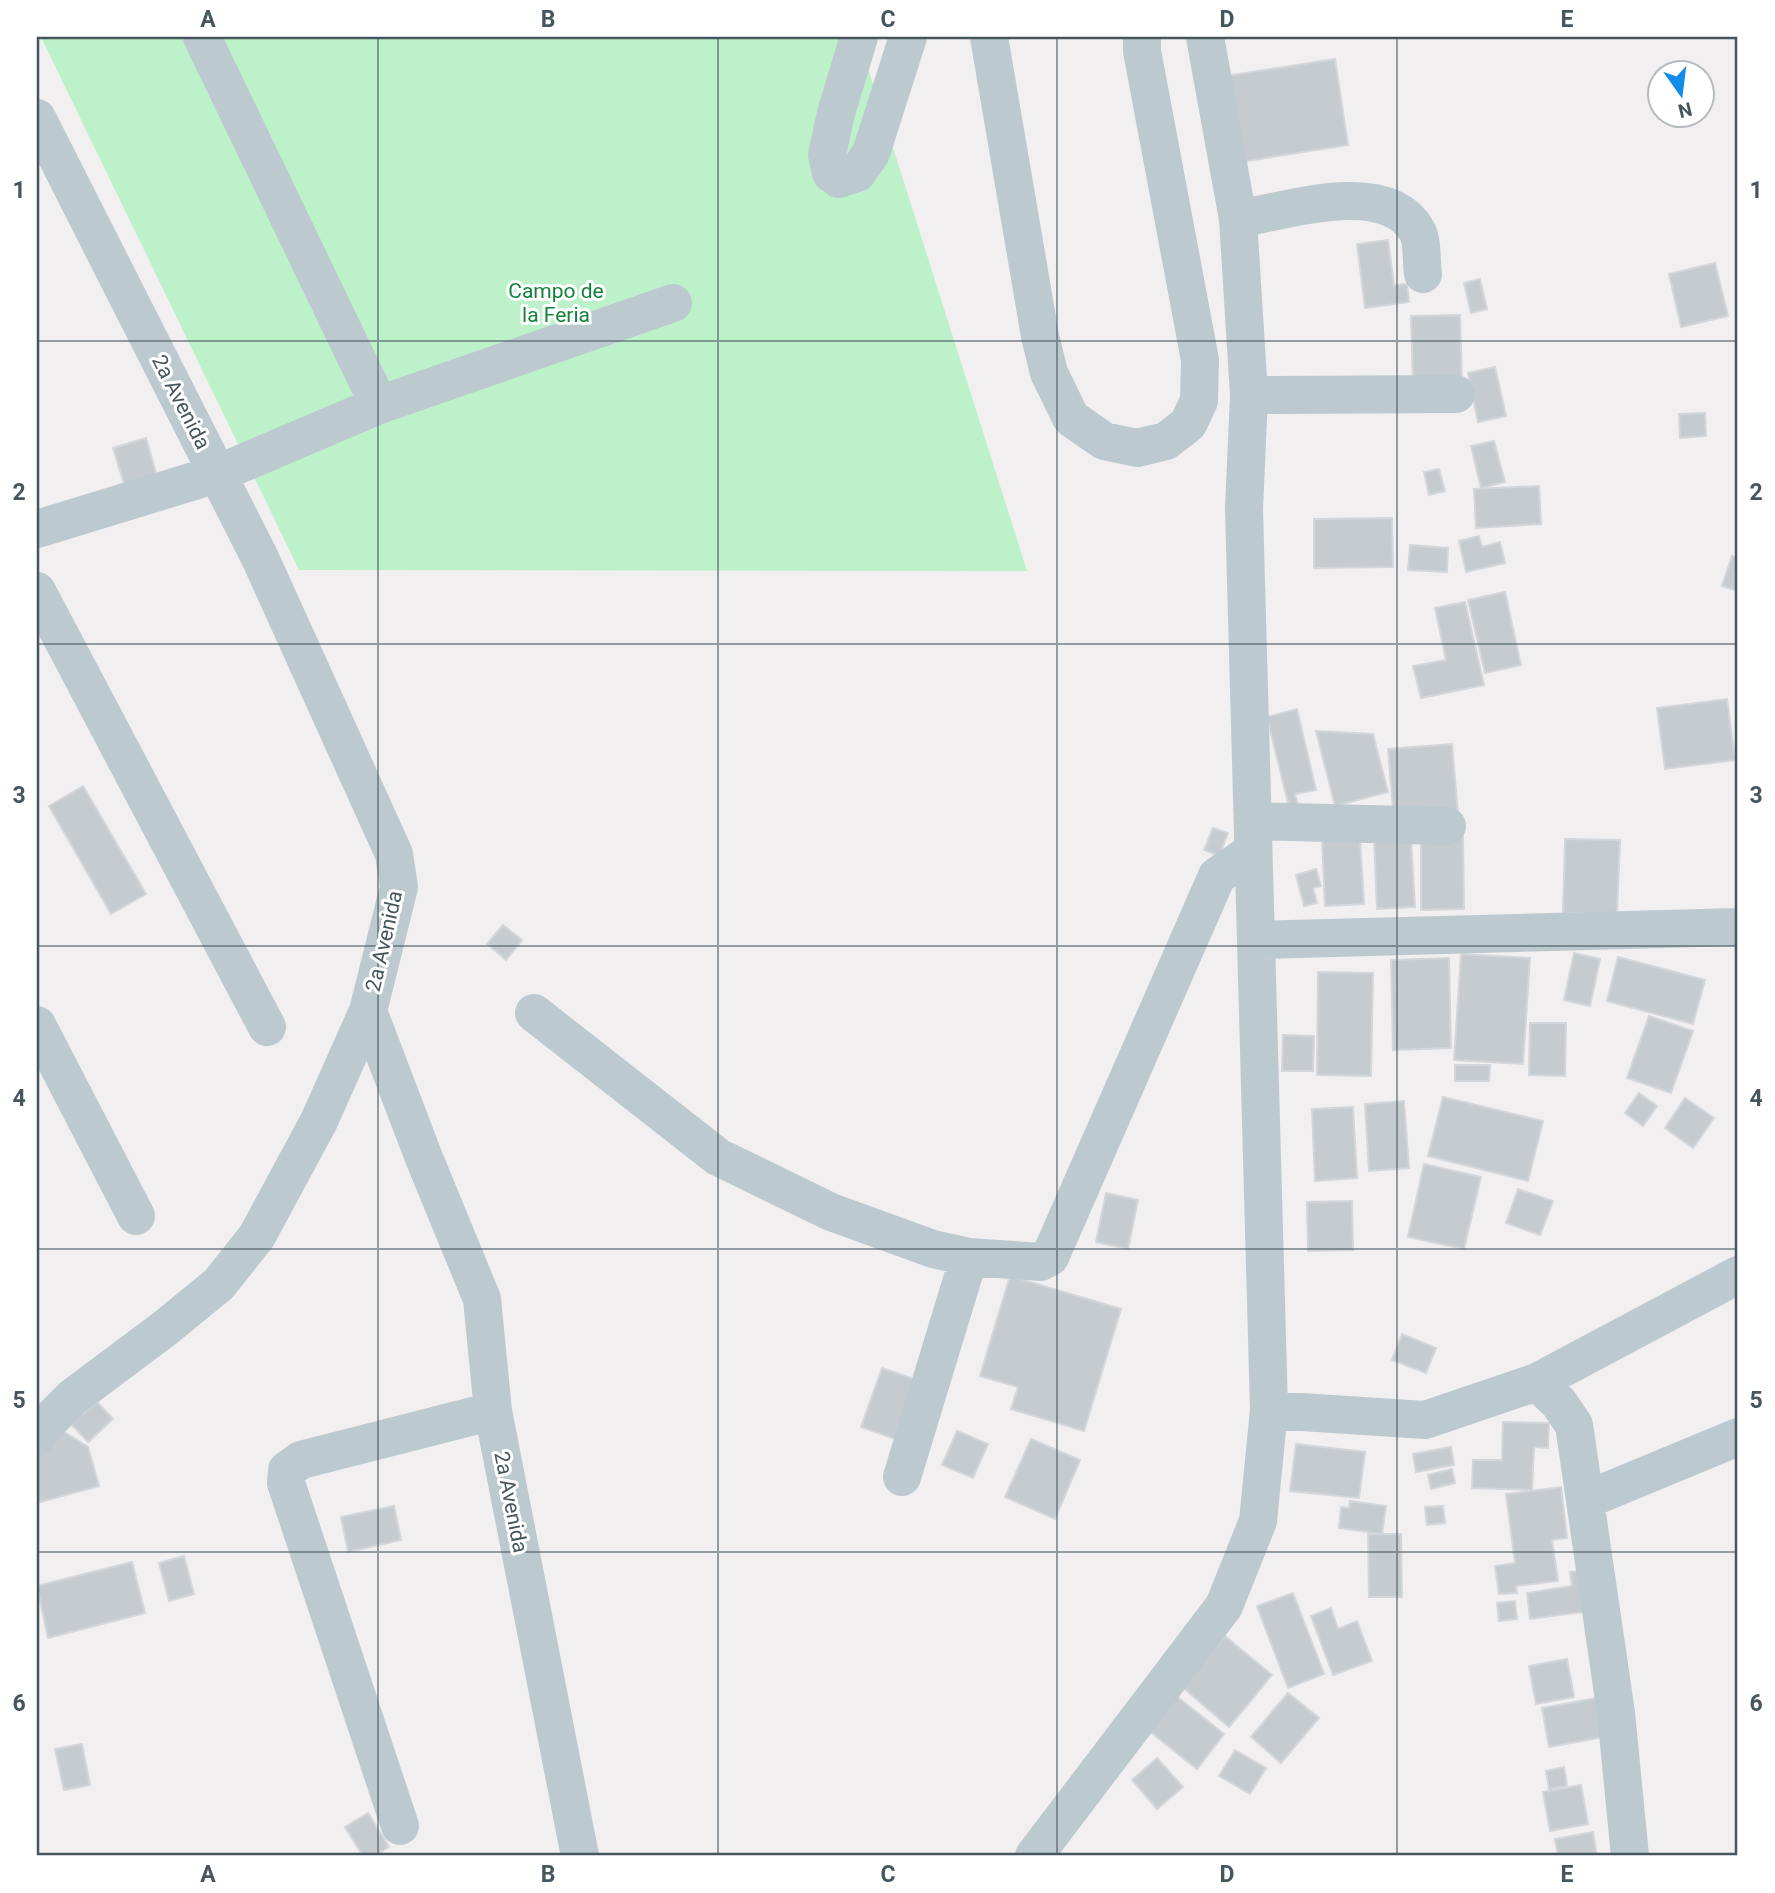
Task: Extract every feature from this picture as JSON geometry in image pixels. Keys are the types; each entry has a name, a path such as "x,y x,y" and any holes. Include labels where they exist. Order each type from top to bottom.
{"street":[{"path":"202,37 379,405"},
{"path":"859,37 836,113 827,155 831,173 839,179 857,173 871,153 908,37"},
{"path":"989,37 1040,336 1049,373 1071,418 1104,441 1137,448 1166,441 1188,424 1199,401 1200,360 1142,51 1142,37"},
{"path":"1051,1848 1224,1606 1258,1521 1269,1410 1244,509 1249,395 1238,219 1205,37"},
{"name":"2a Avenida","path":"37,118 260,558 394,854 399,887 368,1011 482,1299 493,1411 580,1856"},
{"path":"1238,219 1338,201 1378,203 1398,211 1418,232 1423,274"},
{"path":"37,529 217,474 379,405 673,303"},
{"path":"1249,395 1456,394"},
{"path":"37,591 267,1027"},
{"path":"534,1013 718,1157 831,1212 933,1249 970,1257 1041,1262 1050,1257 1217,876 1253,837 1447,826"},
{"path":"1256,940 1738,927"},
{"path":"37,1438 43,1427 73,1397 219,1284 257,1236 319,1121 368,1011"},
{"path":"37,1025 136,1216"},
{"path":"902,1477 970,1257"},
{"path":"1269,1410 1425,1420 1537,1382 1738,1275"},
{"path":"1537,1382 1559,1402 1574,1425 1616,1713 1630,1856"},
{"path":"400,1826 286,1483 287,1470 301,1460 493,1411"},
{"path":"1586,1500 1738,1437"}],"green space":[{"name":"Campo de la Feria","path":"41,37 858,37 1027,571 299,570"}],"building":[{"path":"1335,59 1348,145 1234,163 1220,77"},
{"path":"1388,240 1394,285 1407,284 1409,302 1365,308 1357,244"},
{"path":"1715,263 1728,316 1681,327 1669,274"},
{"path":"1480,279 1487,309 1471,313 1464,283"},
{"path":"1460,315 1462,383 1413,384 1411,316"},
{"path":"1495,367 1506,416 1478,422 1468,373"},
{"path":"1705,413 1706,436 1680,438 1679,414"},
{"path":"146,438 158,480 126,490 113,448"},
{"path":"1494,441 1505,482 1481,488 1471,446"},
{"path":"1439,469 1445,491 1429,495 1424,472"},
{"path":"1539,486 1541,524 1476,528 1474,489"},
{"path":"1392,518 1393,567 1314,568 1314,519"},
{"path":"1479,536 1482,547 1500,542 1505,563 1466,572 1459,541"},
{"path":"1410,545 1448,548 1447,572 1408,570"},
{"path":"1732,556 1738,558 1738,591 1722,586"},
{"path":"1505,592 1521,665 1485,673 1468,600"},
{"path":"1465,602 1484,685 1421,698 1413,666 1446,660 1435,608"},
{"path":"1727,699 1735,760 1665,769 1657,708"},
{"path":"1297,709 1316,790 1295,794 1298,805 1289,807 1267,717"},
{"path":"1316,731 1373,734 1388,792 1335,806"},
{"path":"1452,744 1458,814 1394,820 1388,749"},
{"path":"83,786 146,894 111,914 49,806"},
{"path":"1213,828 1228,833 1219,856 1204,850"},
{"path":"1421,837 1463,837 1464,909 1421,910"},
{"path":"1411,838 1415,907 1377,909 1374,840"},
{"path":"1360,839 1364,904 1325,906 1322,840"},
{"path":"1565,839 1620,840 1617,913 1563,913"},
{"path":"1316,869 1321,886 1313,888 1317,903 1304,906 1296,875"},
{"path":"503,925 522,940 506,960 487,944"},
{"path":"1574,953 1600,959 1590,1006 1564,1000"},
{"path":"1461,954 1530,958 1523,1064 1454,1060"},
{"path":"1618,957 1705,980 1693,1024 1607,1001"},
{"path":"1449,958 1451,1048 1393,1050 1391,960"},
{"path":"1318,972 1373,973 1371,1076 1317,1075"},
{"path":"1649,1016 1693,1031 1671,1093 1627,1078"},
{"path":"1530,1023 1566,1023 1565,1076 1529,1075"},
{"path":"1283,1035 1314,1036 1313,1071 1282,1071"},
{"path":"1455,1065 1490,1065 1489,1081 1455,1081"},
{"path":"1639,1093 1657,1106 1643,1126 1625,1113"},
{"path":"1443,1097 1543,1121 1528,1181 1428,1156"},
{"path":"1685,1098 1714,1118 1693,1148 1665,1128"},
{"path":"1404,1101 1409,1168 1369,1171 1365,1104"},
{"path":"1353,1107 1357,1178 1315,1181 1312,1109"},
{"path":"1424,1164 1481,1177 1464,1249 1408,1237"},
{"path":"1518,1189 1553,1201 1540,1235 1506,1223"},
{"path":"1106,1193 1138,1200 1128,1249 1096,1242"},
{"path":"1352,1201 1353,1250 1308,1251 1307,1202"},
{"path":"1010,1276 1121,1309 1084,1431 1011,1409 1018,1387 980,1376"},
{"path":"1402,1334 1436,1348 1426,1373 1392,1360"},
{"path":"882,1368 917,1380 895,1439 861,1427"},
{"path":"97,1402 113,1419 88,1442 71,1424"},
{"path":"1503,1422 1549,1423 1548,1448 1534,1447 1532,1490 1472,1488 1473,1460 1502,1460"},
{"path":"58,1428 88,1447 99,1486 37,1503 37,1461"},
{"path":"957,1431 988,1444 973,1478 942,1465"},
{"path":"1031,1439 1080,1460 1055,1519 1005,1497"},
{"path":"1296,1444 1365,1452 1359,1498 1290,1491"},
{"path":"1451,1447 1454,1465 1416,1472 1413,1454"},
{"path":"1452,1469 1455,1483 1431,1489 1428,1475"},
{"path":"1561,1487 1567,1538 1552,1540 1558,1581 1516,1586 1517,1593 1499,1594 1495,1566 1515,1563 1506,1494"},
{"path":"1350,1501 1386,1506 1382,1534 1339,1528 1341,1507 1349,1508"},
{"path":"394,1506 401,1540 348,1552 341,1517"},
{"path":"1443,1506 1445,1523 1427,1525 1425,1507"},
{"path":"1368,1534 1401,1534 1402,1597 1369,1597"},
{"path":"184,1556 194,1594 169,1601 159,1563"},
{"path":"132,1562 145,1613 48,1638 37,1586"},
{"path":"1593,1569 1599,1610 1530,1619 1527,1593 1572,1586 1570,1572"},
{"path":"1293,1593 1324,1674 1288,1688 1257,1606"},
{"path":"1515,1601 1517,1619 1499,1621 1497,1603"},
{"path":"1331,1608 1338,1629 1357,1621 1372,1661 1333,1675 1311,1616"},
{"path":"1225,1636 1272,1675 1229,1727 1182,1687"},
{"path":"1567,1659 1574,1697 1536,1704 1529,1666"},
{"path":"1288,1693 1319,1718 1281,1763 1251,1737"},
{"path":"1175,1695 1224,1734 1197,1769 1148,1730"},
{"path":"1602,1697 1609,1736 1549,1747 1542,1708"},
{"path":"82,1744 90,1785 64,1790 55,1749"},
{"path":"1235,1750 1266,1768 1250,1794 1219,1776"},
{"path":"1157,1758 1183,1787 1157,1809 1132,1780"},
{"path":"1564,1767 1567,1786 1549,1789 1546,1771"},
{"path":"1581,1785 1588,1824 1550,1831 1543,1792"},
{"path":"368,1813 389,1847 373,1856 363,1856 345,1827"},
{"path":"1593,1832 1597,1856 1558,1856 1555,1839"}]}
